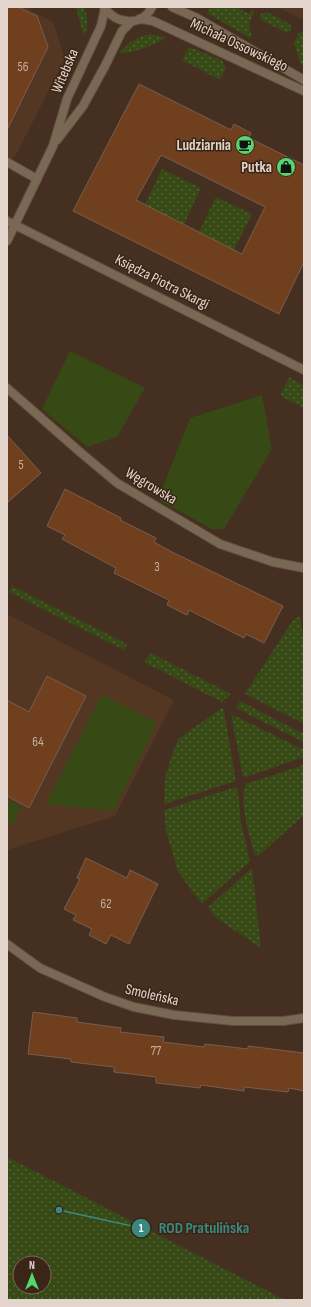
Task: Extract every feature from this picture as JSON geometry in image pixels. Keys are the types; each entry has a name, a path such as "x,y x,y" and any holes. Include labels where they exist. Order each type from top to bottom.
{"street":[{"path":"105,8 113,17 125,22 131,22 146,16 152,7"},
{"name":"Michała Ossowskiego","path":"172,7 197,18 304,80"},
{"name":"Witebska","path":"7,241 53,146 68,99 101,26 105,8"},
{"name":"Michała Ossowskiego","path":"140,19 153,21 304,90"},
{"name":"Witebska","path":"53,146 83,106 122,32 131,22"},
{"path":"7,162 38,179"},
{"name":"Księdza Piotra Skargi","path":"7,221 304,370"},
{"name":"Węgrowska","path":"7,388 117,483 220,544 273,562 304,568"},
{"name":"Smoleńska","path":"7,944 40,968 105,997 134,1007 174,1015 233,1021 283,1021 304,1018"}],"shaded area":[{"path":"7,7 31,7 30,10 53,22 65,58 18,151 7,166"},
{"path":"277,7 304,7 304,20"},
{"path":"7,614 174,700 115,816 7,850"}],"green space":[{"path":"76,7 84,7 87,22 85,36 82,30"},
{"path":"211,7 236,7 249,14 253,8 254,12 249,24 252,37 250,38 207,13"},
{"path":"267,12 290,24 292,30 287,33 261,20 261,14"},
{"path":"304,31 304,66 300,63 295,45 293,44 299,33"},
{"path":"150,34 166,37 158,43 144,48 131,52 120,53 133,40"},
{"path":"189,47 222,60 226,68 220,80 182,60"},
{"path":"162,169 201,188 184,224 145,205"},
{"path":"216,197 252,214 234,250 199,232"},
{"path":"70,351 145,388 117,437 87,447 42,409"},
{"path":"289,377 304,386 304,408 282,397 281,394"},
{"path":"262,395 272,449 224,529 212,529 161,501 159,497 190,418"},
{"path":"12,586 127,644 124,650 9,592"},
{"path":"300,616 304,645 304,724 245,694 293,620"},
{"path":"151,653 231,694 222,702 144,662"},
{"path":"102,694 157,723 113,811 46,804"},
{"path":"240,701 304,734 304,742 236,708"},
{"path":"222,708 224,710 236,781 164,804 165,777 178,739"},
{"path":"231,714 304,750 304,757 246,777 243,776"},
{"path":"304,765 304,815 258,856 255,855 244,809 243,799 246,784"},
{"path":"236,787 238,791 241,823 250,861 202,904 178,872 166,830 164,810"},
{"path":"7,800 21,807 13,823 7,824"},
{"path":"252,868 261,948 216,918 208,907"},
{"path":"7,1157 285,1300 7,1300"}],"building":[{"path":"7,7 18,7 37,16 48,47 7,130"},
{"path":"139,84 231,130 234,124 251,133 249,138 304,165 304,262 279,314 73,211","holes":["161,155 265,207 242,254 136,200"]},
{"path":"7,435 41,473 7,503"},
{"path":"65,489 121,518 120,520 156,538 154,542 172,552 283,606 264,643 246,634 244,638 189,610 187,615 167,605 169,600 114,573 116,568 62,539 65,535 47,526"},
{"path":"47,676 86,696 29,808 7,796 7,700 29,712"},
{"path":"86,858 127,878 130,870 158,884 129,944 111,935 106,944 89,935 92,929 73,920 76,915 64,909 80,879 77,878"},
{"path":"33,1012 77,1018 77,1022 121,1028 120,1032 164,1037 163,1042 204,1047 205,1044 248,1049 248,1046 304,1053 304,1091 289,1088 288,1092 244,1087 244,1091 201,1085 200,1088 156,1083 156,1077 114,1072 114,1067 71,1062 71,1059 28,1054"}],"place":[{"name":"Ludziarnia","path":"245,145"},
{"name":"Putka","path":"286,167"},
{"name":"ROD Pratulińska","path":"59,1210"}]}
